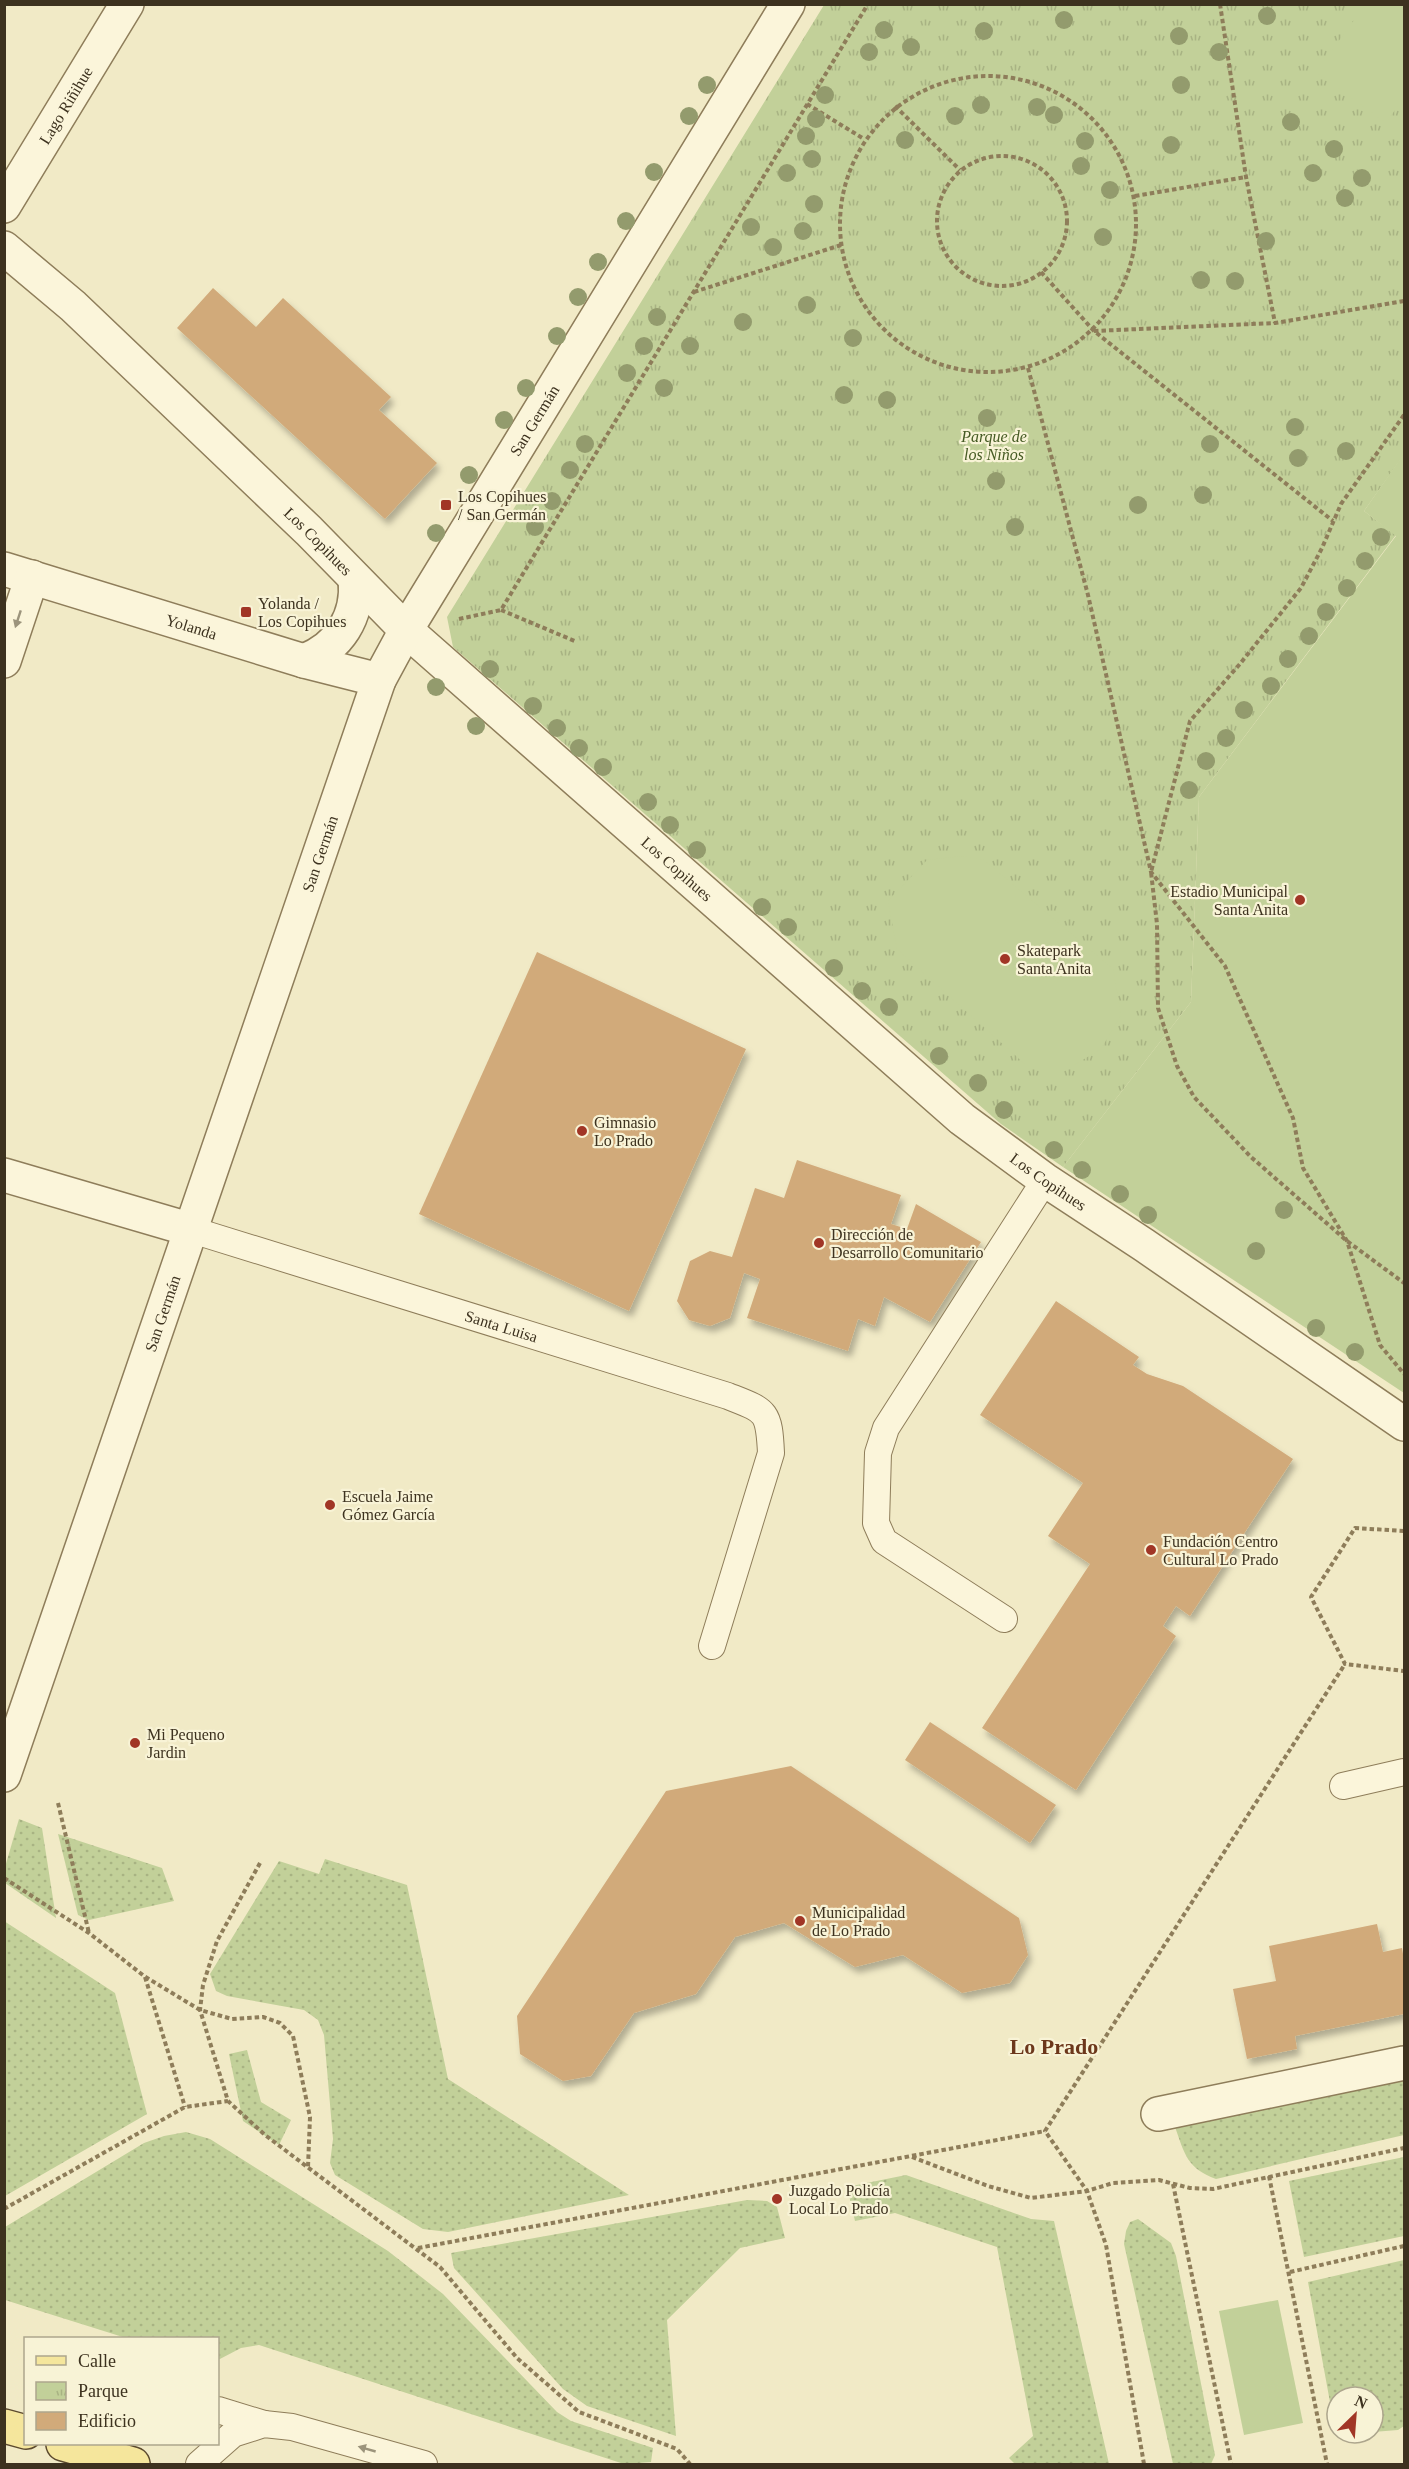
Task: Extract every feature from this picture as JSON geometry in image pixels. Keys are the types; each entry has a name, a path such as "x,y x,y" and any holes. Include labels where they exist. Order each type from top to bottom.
{"main road":[{"path":"4,2426 24,2431"},
{"path":"66,2445 133,2464"}],"street":[{"name":"Lago Riñihue","path":"4,206 127,4"},
{"name":"San Germán","path":"4,1775 379,680 406,630 788,4"},
{"name":"Los Copihues","path":"4,248 73,306 309,531 406,630 962,1119 1045,1180 1144,1245 1404,1424"},
{"path":"4,661 18,573"},
{"name":"Yolanda","path":"18,573 304,661 379,680"},
{"path":"304,661 322,653 346,629 356,597 355,579"},
{"name":"Santa Luisa","path":"4,1175 192,1230"},
{"path":"1158,2114 1404,2063"}],"lane":[{"path":"1004,1619 884,1541 876,1523 878,1453 886,1428 1045,1180"},
{"name":"Santa Luisa","path":"192,1230 728,1396 760,1409 770,1426 771,1453 712,1646"},
{"path":"1343,1786 1404,1772"},
{"path":"219,2410 264,2424 292,2427 424,2464"},
{"path":"199,2464 233,2434 264,2424"}],"path":[{"path":"501,610 868,4"},
{"path":"1220,4 1246,177 1275,323"},
{"path":"990,75 1040,84 1084,110 1117,148 1135,196 1137,232 1131,268 1116,302 1094,331 1074,347 1052,359 1028,368 982,374 938,364 898,343 866,311 845,270 838,225 845,180 864,140 895,106 940,82 990,75"},
{"path":"807,104 864,140"},
{"path":"895,106 960,170"},
{"path":"998,156 1019,157 1040,167 1056,182 1065,202 1068,225 1063,247 1050,265 1041,272 1032,279 1011,286 988,285 969,277 953,264 942,246 937,226 939,205 947,186 960,170 978,160 998,156"},
{"path":"1135,196 1246,177"},
{"path":"693,292 842,245"},
{"path":"1041,272 1094,331 1333,521"},
{"path":"1094,331 1275,323 1404,301"},
{"path":"1028,368 1088,595 1151,872 1157,924 1158,1008 1177,1066 1194,1097 1251,1156 1347,1241 1404,1283"},
{"path":"1151,872 1191,721 1301,588 1341,504 1404,415"},
{"path":"434,654 460,617 501,610 577,642"},
{"path":"1151,872 1225,966 1293,1118 1303,1168 1347,1241 1380,1345 1404,1375"},
{"path":"1345,1664 1311,1597 1355,1528 1404,1531"},
{"path":"1345,1664 1404,1671"},
{"path":"418,2248 1045,2131 1345,1664"},
{"path":"58,1803 89,1934"},
{"path":"260,1863 217,1941 203,1985 200,2010 228,2101 265,2135 418,2248 440,2267 517,2358 579,2412 677,2449 690,2464"},
{"path":"4,1878 89,1934 144,1976 200,2010 232,2019 263,2017 280,2023 293,2036 310,2117 308,2167"},
{"path":"144,1976 185,2107"},
{"path":"4,2209 185,2107 228,2101"},
{"path":"1045,2131 1087,2191 1106,2244 1144,2464"},
{"path":"911,2157 988,2186 1030,2198 1087,2191 1113,2183 1159,2180 1213,2189 1404,2148"},
{"path":"1269,2176 1327,2464"},
{"path":"1173,2184 1231,2464"},
{"path":"1290,2272 1404,2246"}],"green space":[{"name":"Parque de los Niños","path":"824,5 1404,5 1404,456 1364,511 1396,535 1199,797 1191,1002 1063,1167 1001,1124 453,647 447,617"},
{"path":"1365,5 1404,5 1404,97 1386,123 1316,72"},
{"name":"Estadio Municipal Santa Anita","path":"1403,455 1404,1393 1063,1167 1191,1002 1199,797 1396,536 1364,511"},
{"name":"Skatepark Santa Anita","path":"963,856 984,860 1113,969 1121,1015 1101,1049 1074,1065 1026,1065 897,949 888,901 927,860"},
{"path":"19,1819 42,1828 56,1918 5,1883 5,1867"},
{"path":"58,1834 162,1868 174,1901 89,1920 78,1915"},
{"path":"325,1859 407,1885 448,2079 629,2195 448,2232 423,2229 335,2175 330,2163 333,2139 324,2035 318,2020 304,2010 227,1996 216,1991 210,1974 279,1861 319,1874"},
{"path":"4,1921 115,1993 147,2114 5,2196"},
{"path":"247,2050 261,2102 291,2120 279,2145 243,2121 229,2054"},
{"path":"1404,2081 1404,2135 1216,2179 1199,2170 1188,2159 1175,2127"},
{"path":"186,2132 210,2139 388,2251 443,2294 557,2412 571,2421 653,2448 651,2462 624,2464 259,2345 241,2348 219,2359 219,2337 123,2337 5,2300 5,2227 144,2143"},
{"path":"1404,2157 1404,2236 1304,2257 1289,2181"},
{"path":"906,2175 1031,2219 1054,2221 1109,2464 1015,2464 1009,2458 1033,2436 997,2247 895,2213 855,2221 847,2187"},
{"path":"747,2200 767,2201 777,2207 785,2238 740,2248 667,2320 676,2436 587,2406 563,2389 454,2268 451,2253"},
{"path":"1138,2219 1171,2243 1176,2256 1215,2455 1211,2464 1173,2464 1124,2244 1130,2222"},
{"path":"1404,2260 1404,2426 1398,2430 1385,2431 1385,2385 1327,2385 1308,2282"},
{"path":"1278,2300 1303,2423 1244,2435 1219,2311"}],"building":[{"path":"213,288 256,327 283,298 391,397 379,410 437,463 385,519 177,328"},
{"name":"Gimnasio Lo Prado","path":"537,952 746,1049 629,1311 419,1214"},
{"name":"Dirección de Desarrollo Comunitario","path":"797,1160 901,1195 891,1224 907,1229 916,1204 981,1242 930,1322 884,1297 875,1326 858,1319 848,1351 747,1318 760,1279 744,1273 730,1318 710,1326 689,1320 677,1301 690,1261 710,1251 732,1257 755,1188 784,1198"},
{"name":"Fundación Centro Cultural Lo Prado","path":"1056,1301 1139,1357 1133,1365 1147,1374 1183,1386 1293,1459 1190,1616 1176,1606 1163,1626 1176,1636 1076,1790 982,1728 1090,1564 1048,1536 1083,1483 980,1415"},
{"path":"930,1722 1056,1805 1030,1843 905,1760"},
{"name":"Municipalidad de Lo Prado","path":"791,1766 1019,1918 1028,1955 1010,1983 962,1993 903,1955 855,1967 784,1923 735,1937 696,1994 634,2013 591,2076 563,2081 520,2054 517,2016 666,1791"},
{"path":"1377,1924 1383,1952 1402,1948 1404,2014 1295,2036 1297,2049 1247,2059 1233,1989 1276,1981 1269,1946"}],"place":[{"name":"Los Copihues / San Germán","path":"446,505"},
{"name":"Yolanda / Los Copihues","path":"246,612"},
{"name":"Estadio Municipal Santa Anita","path":"1300,900"},
{"name":"Skatepark Santa Anita","path":"1005,959"},
{"name":"Gimnasio Lo Prado","path":"582,1131"},
{"name":"Dirección de Desarrollo Comunitario","path":"819,1243"},
{"name":"Escuela Jaime Gómez García","path":"330,1505"},
{"name":"Fundación Centro Cultural Lo Prado","path":"1151,1550"},
{"name":"Mi Pequeno Jardin","path":"135,1743"},
{"name":"Municipalidad de Lo Prado","path":"800,1921"},
{"name":"Juzgado Policía Local Lo Prado","path":"777,2199"}],"district":[{"name":"Lo Prado","path":"1054,2046"}]}
